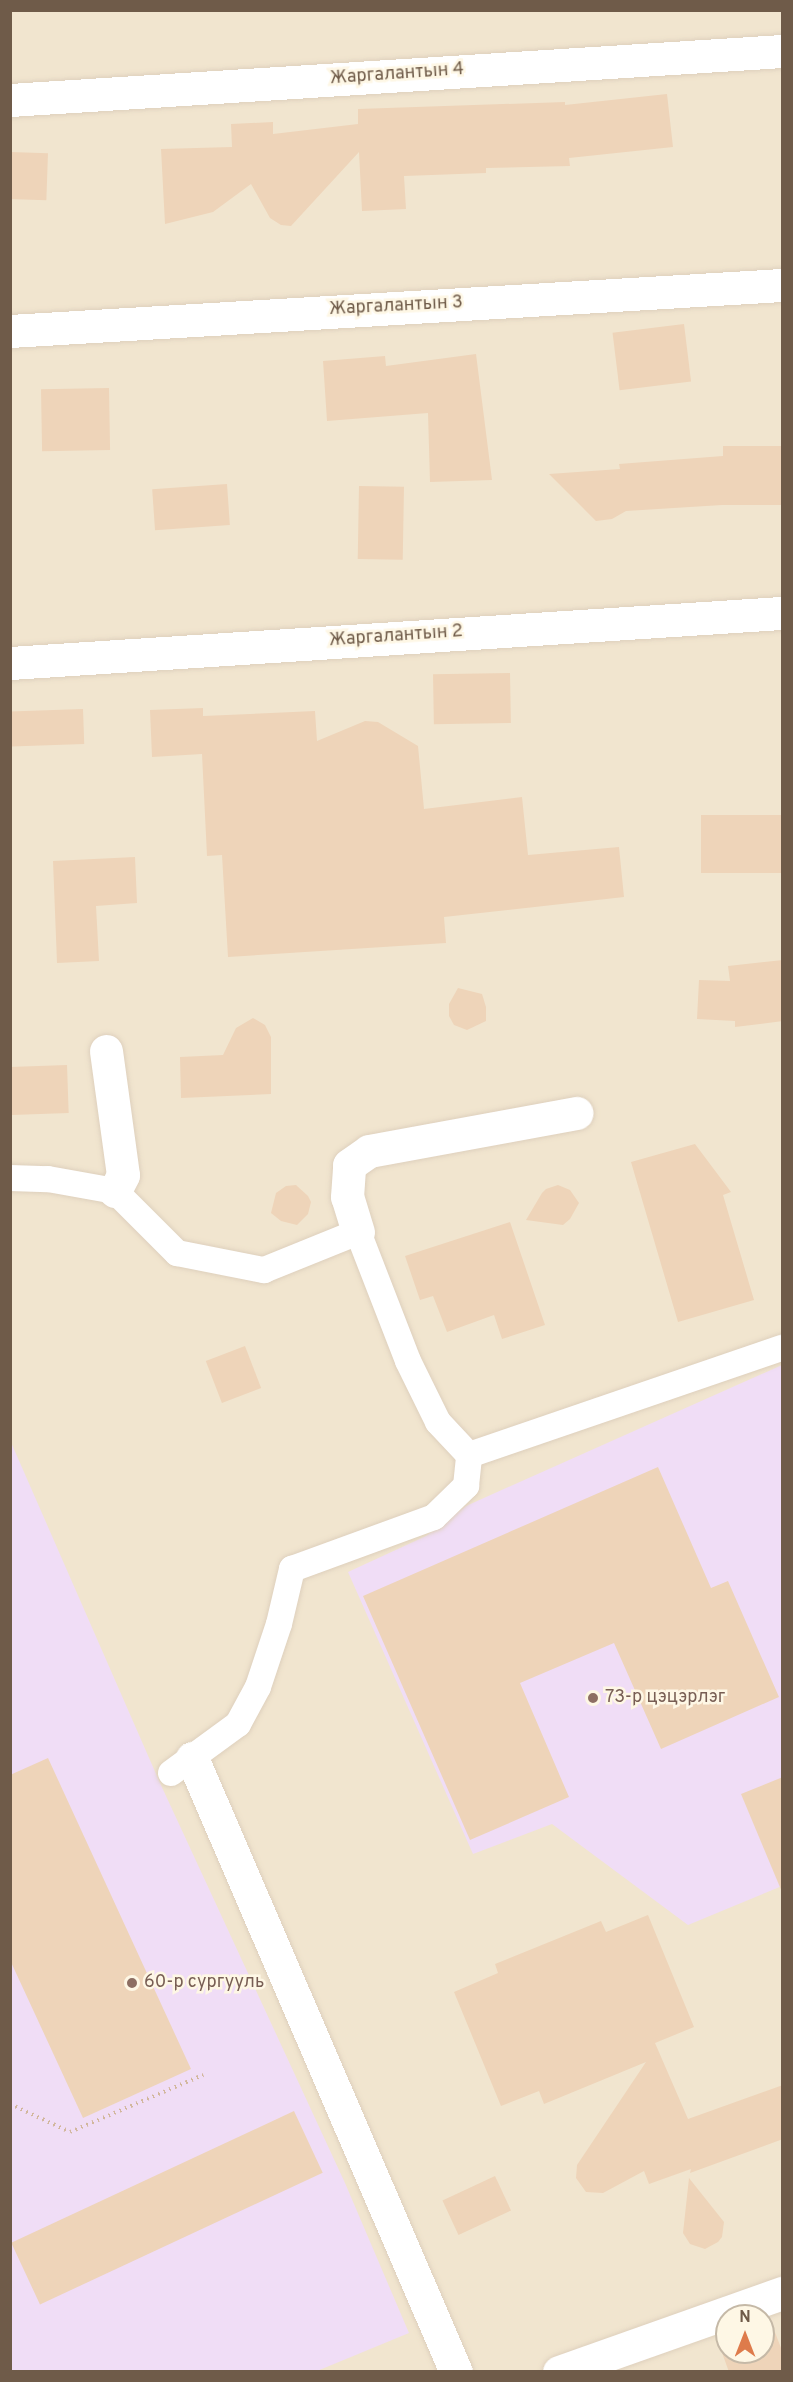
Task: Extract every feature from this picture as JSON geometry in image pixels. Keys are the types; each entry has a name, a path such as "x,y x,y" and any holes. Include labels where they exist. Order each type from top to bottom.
{"street":[{"name":"Жаргалантын 4","path":"10,100 783,51"},
{"name":"Жаргалантын 3","path":"10,331 783,285"},
{"name":"Жаргалантын 2","path":"10,663 783,613"},
{"path":"106,1051 123,1175 115,1191"},
{"path":"357,1232 347,1197 349,1165 369,1151 577,1113"},
{"path":"182,1766 456,2372"},
{"path":"559,2372 783,2293"}],"lane":[{"path":"10,1178 48,1179 115,1191 177,1253 264,1270 357,1232 408,1361 438,1422 469,1455 466,1486 434,1517 292,1569 279,1624 258,1687 238,1724 182,1766"},
{"path":"469,1455 783,1348"}],"path":[{"path":"10,2104 70,2132 202,2075"}],"shaded area":[{"path":"11,11 782,11 782,2371 11,2372"},
{"name":"73-р цэцэрлэг","path":"782,1365 782,1886 688,1925 552,1824 473,1854 348,1572 426,1536 466,1506"},
{"name":"60-р сургууль","path":"10,1440 160,1783 345,2183 409,2333 317,2371 11,2371"}],"building":[{"path":"667,94 673,147 569,158 570,166 486,168 486,173 404,176 406,209 362,211 359,152 291,226 281,225 270,218 251,184 213,212 165,224 161,149 232,147 231,124 273,122 273,134 358,124 358,109 565,102 565,105"},
{"path":"10,152 48,153 46,200 10,199"},
{"path":"684,324 691,382 620,390 613,333"},
{"path":"476,354 492,480 430,482 428,413 327,421 323,361 385,356 386,366"},
{"path":"109,388 110,450 42,451 41,389"},
{"path":"723,446 783,446 783,505 722,505 626,511 612,519 596,521 549,474 620,469 619,464 723,456"},
{"path":"227,484 230,525 155,530 152,489"},
{"path":"359,486 404,487 403,560 358,559"},
{"path":"510,673 511,723 434,724 433,674"},
{"path":"203,708 203,716 315,711 317,741 365,721 378,722 418,746 424,809 522,797 528,855 619,847 624,897 444,917 446,943 228,957 222,855 207,856 202,754 152,757 150,710"},
{"path":"83,709 84,744 11,747 10,712"},
{"path":"701,815 782,815 782,873 701,873"},
{"path":"135,857 137,903 96,906 99,961 57,963 53,861"},
{"path":"783,960 783,1021 735,1027 735,1021 697,1019 699,980 730,981 728,966"},
{"path":"458,988 482,994 486,1007 486,1021 467,1030 454,1025 449,1016 449,1004"},
{"path":"253,1018 265,1025 271,1037 271,1094 181,1098 180,1057 223,1055 236,1028"},
{"path":"67,1065 69,1113 12,1115 10,1067"},
{"path":"695,1144 731,1192 723,1195 754,1300 678,1322 631,1162"},
{"path":"296,1185 311,1202 308,1214 297,1225 281,1221 271,1213 276,1193 286,1186"},
{"path":"558,1185 570,1190 579,1203 570,1219 563,1225 526,1220 542,1193"},
{"path":"510,1222 545,1325 502,1339 494,1315 447,1332 433,1296 420,1300 405,1256"},
{"path":"245,1346 261,1388 222,1403 206,1361"},
{"path":"658,1467 711,1588 728,1581 779,1697 661,1749 614,1643 520,1683 569,1797 470,1840 363,1596"},
{"path":"48,1758 191,2069 83,2118 10,1960 10,1775"},
{"path":"783,1777 783,1892 782,1892 741,1794"},
{"path":"648,1915 694,2027 655,2043 688,2119 783,2085 783,2139 690,2173 691,2169 649,2184 644,2171 603,2193 586,2192 576,2178 577,2165 646,2062 544,2104 539,2091 501,2106 454,1992 498,1973 495,1964 601,1921 606,1932"},
{"path":"294,2111 323,2173 40,2304 11,2243"},
{"path":"495,2176 511,2210 458,2235 442,2201"},
{"path":"689,2178 724,2222 722,2237 705,2249 690,2244 683,2233"},
{"path":"775,2332 783,2353 783,2372 729,2372 726,2364 775,2364"}],"place":[{"name":"73-р цэцэрлэг","path":"593,1698"},
{"name":"60-р сургууль","path":"132,1983"}]}
